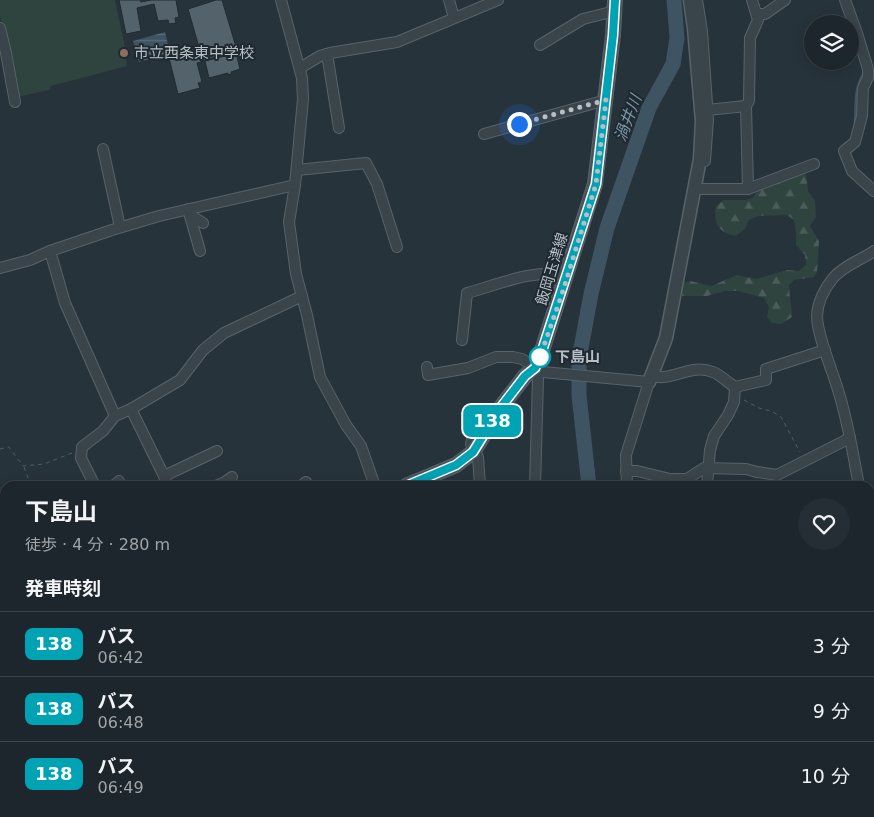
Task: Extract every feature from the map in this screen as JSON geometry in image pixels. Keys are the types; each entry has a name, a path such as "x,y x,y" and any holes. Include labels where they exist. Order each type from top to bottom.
{"main road":[{"name":"飯岡玉津線","path":"418,481 456,465 465,459 474,450 501,407 525,376 539,370 541,354 596,184 615,6"}],"street":[{"path":"281,0 300,68 303,99 297,170 289,222 296,274 315,346 320,377 346,425 362,446 373,481"},
{"path":"448,0 454,18"},
{"path":"300,68 315,58 327,54 397,42 454,18 472,5 498,0"},
{"path":"627,481 626,455 666,338 700,160 702,122 690,0"},
{"path":"691,208 699,189 707,148 708,110 702,31 697,0"},
{"path":"748,189 746,106 749,100 750,38 758,20 758,14 752,0"},
{"path":"758,14 765,14 785,0"},
{"path":"835,0 845,0 868,69 868,77 863,88 862,116 855,142 844,151 852,171 874,191"},
{"path":"540,46 583,19 615,6"},
{"path":"0,28 15,102"},
{"path":"327,54 339,128"},
{"path":"484,134 606,100"},
{"path":"708,110 746,106"},
{"path":"103,149 120,227"},
{"path":"297,170 366,162 377,184 397,247"},
{"path":"699,189 748,189 814,164"},
{"path":"0,268 30,260 50,251 120,227 189,212 295,185"},
{"path":"189,212 203,223"},
{"path":"189,212 200,251"},
{"path":"50,251 65,303 115,416"},
{"path":"858,481 838,389 817,319 824,294 833,278 839,272 874,251"},
{"path":"462,340 467,293 513,278 556,273 568,275"},
{"path":"92,481 81,458 82,447 103,431 115,416 131,409 180,380 203,350 224,333 302,296"},
{"path":"735,391 766,380 766,369 825,350"},
{"path":"426,367 428,375 468,368 496,357 513,356 522,359 539,370 604,378 651,379 694,369 714,372 735,391"},
{"path":"535,481 539,370"},
{"path":"707,481 710,450 714,436 728,415 734,402 735,391"},
{"path":"131,409 166,481 217,451"},
{"path":"476,421 471,444 478,457 480,481"},
{"path":"626,471 637,471 670,480 686,479 701,470 708,469 746,469 777,474 850,438"}],"path":[{"path":"735,391 759,408 771,411 781,418 805,461"},
{"path":"0,449 9,447 24,466 29,481"},
{"path":"24,466 44,464 74,452 81,452"}],"green space":[{"path":"0,0 115,0 127,66 51,86 49,90 17,97 0,16"},
{"path":"800,173 806,174 808,191 815,201 816,216 810,226 819,241 817,272 814,277 794,280 789,285 792,317 781,324 772,323 767,317 769,307 764,298 738,291 724,291 707,296 682,296 683,283 691,281 711,286 737,275 756,279 787,270 799,271 806,265 805,255 796,245 794,220 787,215 758,216 749,220 745,229 736,236 721,229 715,218 716,206 724,200 753,198 757,191"}],"water":[{"path":"165,32 170,53 139,62 133,41"}],"building":[{"path":"119,0 140,0 141,2 176,0 179,17 175,18 176,23 169,24 168,20 158,21 154,4 137,8 141,31 126,34"},
{"path":"216,0 222,0 237,50 203,61 188,9"},
{"path":"198,51 201,62 197,63 202,82 198,83 200,88 178,94 169,58"},
{"path":"236,53 240,69 228,75 228,73 209,78 205,61"}],"waterway":[{"name":"渦井川","path":"588,481 579,395 579,359 591,294 607,228 649,108 673,64 677,38 674,0"},
{"path":"855,123 857,91 864,73"}],"bus line":[{"name":"138","path":"421,481 456,465 473,452 501,407 525,376 535,368 541,354 562,294 596,184 613,35 615,0"}],"place":[{"name":"市立西条東中学校","path":"124,53"},
{"name":"下島山","path":"540,357"}],"route":[{"path":"519,124 606,100 596,184 562,294 540,357"}]}
